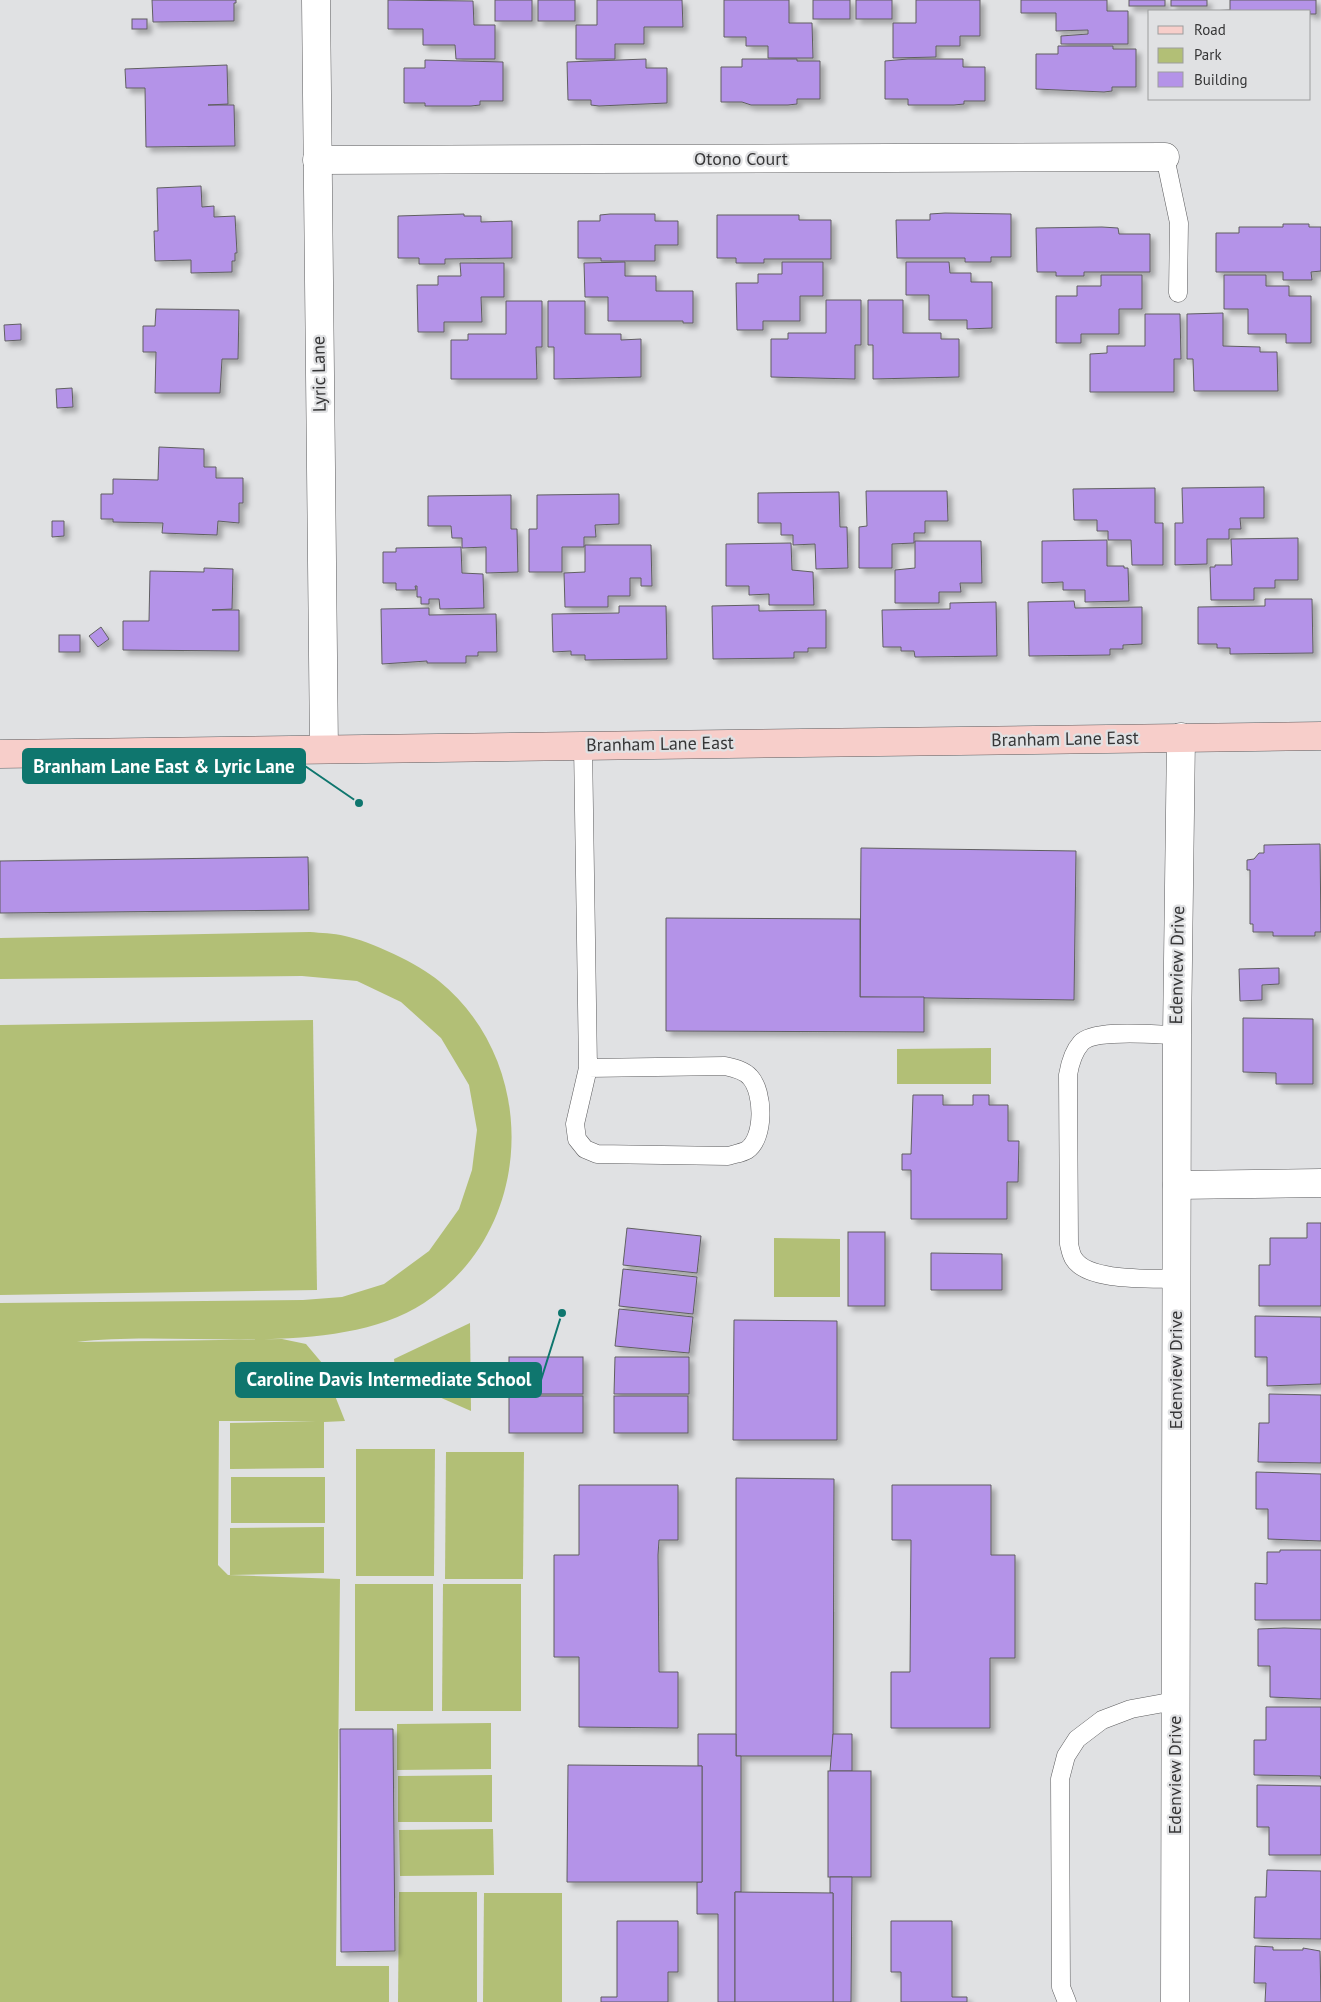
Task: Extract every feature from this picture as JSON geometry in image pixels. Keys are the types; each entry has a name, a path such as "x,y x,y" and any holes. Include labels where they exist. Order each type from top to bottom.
{"street":[{"name":"Lyric Lane","path":"316,0 324,749"},
{"name":"Otono Court","path":"317,160 1165,157"},
{"name":"Branham Lane East","path":"0,754 1321,736"},
{"name":"Edenview Drive","path":"1175,2002 1177,1036 1181,737"},
{"path":"1177,1185 1321,1183"}],"lane":[{"path":"1165,157 1179,223 1178,293"},
{"path":"583,745 588,1068 575,1124 577,1138 585,1149 598,1154 728,1156 747,1150 757,1139 761,1120 758,1090 750,1076 740,1070 725,1066 588,1068"},
{"path":"1176,1279 1101,1274 1086,1270 1074,1260 1069,1244 1068,1075 1072,1058 1082,1041 1102,1035 1177,1036"},
{"path":"1067,2002 1061,1987 1060,1840 1060,1780 1066,1756 1076,1739 1102,1720 1131,1710 1175,1701"}],"green space":[{"path":"310,932 336,934 355,939 407,961 439,981 472,1016 495,1056 508,1100 511,1146 504,1191 488,1234 461,1272 424,1303 387,1321 346,1332 302,1337 255,1339 118,1339 77,1342 282,1339 306,1344 322,1363 345,1421 324,1422 324,1468 230,1469 230,1423 316,1421 219,1421 218,1565 228,1575 340,1579 336,1966 389,1966 389,2002 0,2002 0,1303 303,1300 342,1297 384,1284 429,1251 459,1209 472,1170 477,1130 469,1085 441,1038 401,1002 357,981 302,976 0,979 0,938"},
{"path":"313,1020 317,1290 0,1295 0,1025"},
{"path":"991,1048 991,1084 897,1084 897,1049"},
{"path":"774,1238 840,1239 840,1297 774,1297"},
{"path":"470,1323 471,1411 396,1378 394,1359"},
{"path":"356,1449 435,1449 434,1576 356,1576"},
{"path":"446,1452 524,1452 523,1579 445,1579"},
{"path":"231,1477 325,1477 325,1523 231,1523"},
{"path":"324,1527 324,1573 230,1575 230,1528"},
{"path":"355,1584 433,1584 433,1711 355,1711"},
{"path":"443,1584 521,1584 521,1711 442,1711"},
{"path":"491,1723 491,1769 397,1770 397,1724"},
{"path":"492,1775 492,1822 398,1822 398,1776"},
{"path":"493,1829 494,1875 400,1876 399,1830"},
{"path":"399,1892 477,1892 477,2002 398,2002"},
{"path":"484,1893 562,1893 562,2002 483,2002"}],"building":[{"path":"152,0 236,0 236,3 234,3 234,21 153,22"},
{"path":"388,0 473,1 474,25 495,25 495,59 456,59 455,45 423,45 423,29 388,29"},
{"path":"495,0 532,0 532,21 495,21"},
{"path":"538,0 575,0 575,21 538,21"},
{"path":"597,0 682,0 683,27 644,27 644,44 615,44 615,59 576,59 576,25 597,25"},
{"path":"724,0 789,0 789,23 812,23 813,58 768,58 768,46 746,46 746,37 724,37"},
{"path":"813,0 850,0 850,19 813,19"},
{"path":"856,0 892,0 892,19 856,19"},
{"path":"916,0 980,0 980,36 960,36 960,46 936,46 936,57 893,58 893,23 916,23"},
{"path":"1021,0 1107,0 1107,11 1128,11 1128,44 1061,44 1061,36 1088,34 1088,30 1056,31 1056,13 1021,13"},
{"path":"1129,0 1165,0 1165,6 1129,6"},
{"path":"1171,0 1207,0 1207,6 1171,6"},
{"path":"1230,0 1316,0 1316,14 1311,14 1311,10 1230,10"},
{"path":"132,19 147,19 147,29 132,29"},
{"path":"1058,46 1113,46 1113,49 1136,49 1136,87 1112,87 1112,91 1104,92 1036,89 1036,54 1058,54"},
{"path":"646,59 646,68 667,68 667,103 599,106 591,105 591,100 568,100 567,62"},
{"path":"742,59 820,61 820,99 797,99 797,104 788,105 751,105 742,102 721,102 721,67 742,67"},
{"path":"963,59 963,67 985,67 985,101 964,101 964,104 954,105 908,105 908,99 885,99 885,61"},
{"path":"425,60 503,62 503,101 480,101 480,105 471,106 425,106 425,103 404,103 404,68 425,68"},
{"path":"227,65 228,104 208,105 234,105 235,146 146,147 145,88 126,88 125,69"},
{"path":"201,186 202,207 214,206 214,217 235,216 237,253 235,253 235,261 232,261 232,272 191,273 191,260 155,261 154,231 158,231 157,188"},
{"path":"464,214 464,216 481,216 481,222 512,221 512,258 445,259 445,264 419,264 419,258 398,258 398,216"},
{"path":"655,214 655,221 678,221 678,245 655,245 655,261 601,261 601,258 578,258 578,221 600,221 600,215"},
{"path":"930,214 1011,214 1011,257 991,257 991,262 965,262 965,258 897,258 896,220 930,220"},
{"path":"717,215 799,215 799,220 831,220 831,259 764,259 764,263 736,263 736,258 717,258"},
{"path":"1283,224 1309,224 1309,227 1321,227 1321,271 1311,272 1312,280 1283,280 1283,272 1216,272 1216,233 1239,233 1239,227 1283,227"},
{"path":"1036,228 1118,228 1119,234 1150,234 1150,272 1084,272 1084,276 1056,276 1056,272 1037,272"},
{"path":"625,262 625,276 656,276 656,291 693,291 693,323 683,323 683,321 608,321 608,297 585,297 584,263"},
{"path":"782,262 823,262 823,296 800,296 800,321 763,321 763,330 737,330 736,283 758,283 758,274 782,274"},
{"path":"906,262 949,262 950,273 971,273 971,282 992,282 992,328 967,329 967,320 929,320 929,295 906,295"},
{"path":"460,263 504,263 504,297 481,297 482,322 444,322 444,332 418,332 417,285 438,285 438,276 461,276"},
{"path":"1101,275 1142,275 1142,309 1119,309 1119,334 1081,334 1081,343 1056,343 1056,296 1077,296 1077,286 1101,286"},
{"path":"1224,275 1266,275 1266,286 1289,286 1289,296 1311,296 1311,343 1286,343 1286,334 1248,334 1248,309 1224,309"},
{"path":"826,300 861,300 861,345 855,345 855,379 771,377 771,339 788,339 788,333 826,333"},
{"path":"868,300 903,300 903,333 941,333 941,339 959,339 959,377 873,379 873,345 868,345"},
{"path":"506,301 542,301 542,347 536,347 537,379 451,379 451,340 468,340 468,334 506,334"},
{"path":"548,301 585,301 585,334 621,334 621,340 641,339 641,377 554,379 554,347 548,347"},
{"path":"156,309 239,310 238,359 222,359 220,393 155,393 156,352 143,352 143,326 155,326"},
{"path":"1223,313 1223,346 1260,347 1260,352 1277,352 1278,391 1194,391 1193,359 1187,359 1187,314"},
{"path":"1145,314 1180,314 1181,359 1174,359 1174,392 1090,392 1090,354 1107,353 1107,346 1145,346"},
{"path":"21,324 21,340 5,341 4,325"},
{"path":"72,388 73,407 57,408 56,389"},
{"path":"159,447 204,449 204,467 216,467 216,478 243,478 243,503 239,503 239,523 218,521 217,535 162,533 163,523 113,522 113,519 101,519 101,494 113,494 113,479 158,480"},
{"path":"1264,487 1264,518 1240,518 1241,529 1229,529 1229,539 1207,539 1207,564 1175,565 1175,523 1183,523 1182,488"},
{"path":"1155,488 1155,523 1163,523 1163,565 1132,565 1131,540 1108,540 1108,531 1097,531 1097,520 1074,520 1073,489"},
{"path":"866,491 947,491 948,521 925,521 925,533 914,533 914,543 892,544 892,568 859,568 859,527 867,526"},
{"path":"839,492 840,527 847,527 848,568 816,569 815,544 793,545 793,535 781,535 781,523 758,523 758,493"},
{"path":"619,494 619,524 595,525 596,537 584,537 584,547 562,547 562,572 529,572 529,529 537,529 537,495"},
{"path":"511,495 511,529 517,529 518,572 486,573 486,547 462,548 462,538 452,538 451,526 428,526 428,496"},
{"path":"52,521 64,521 64,536 52,537"},
{"path":"1298,538 1298,580 1275,580 1275,588 1254,588 1254,600 1211,600 1210,567 1215,567 1215,565 1232,565 1231,539"},
{"path":"1107,540 1107,566 1124,566 1124,568 1128,568 1129,601 1085,602 1085,590 1063,590 1063,582 1042,583 1042,541"},
{"path":"915,541 981,541 982,583 960,583 961,592 939,592 939,603 895,603 895,570 915,568"},
{"path":"791,543 792,570 813,572 814,605 769,605 769,594 749,595 749,586 726,586 726,544"},
{"path":"585,545 651,545 652,586 641,586 641,578 630,578 630,596 608,596 608,607 565,607 564,573 585,572"},
{"path":"461,547 462,573 483,574 484,608 440,609 439,599 429,599 429,604 421,604 421,597 417,597 417,586 415,586 416,590 396,590 396,583 383,583 383,552 396,552 396,548"},
{"path":"204,568 233,569 232,609 212,610 239,610 239,651 123,650 123,621 149,621 150,571 204,572"},
{"path":"1265,599 1312,599 1313,653 1230,654 1230,648 1217,648 1217,644 1198,644 1198,607 1265,606"},
{"path":"1074,601 1075,608 1142,607 1142,644 1123,645 1123,649 1110,649 1110,655 1029,656 1028,602"},
{"path":"996,602 997,656 915,657 914,651 901,651 901,647 883,647 882,610 950,609 950,603"},
{"path":"759,605 759,611 826,610 826,648 808,648 808,652 794,652 794,658 713,659 712,606"},
{"path":"619,606 666,606 667,659 585,660 585,655 571,655 571,651 553,652 552,614 619,613"},
{"path":"429,608 429,615 496,614 497,652 478,652 478,656 466,656 466,663 427,663 427,661 382,664 381,609"},
{"path":"101,627 109,639 98,647 89,636"},
{"path":"59,635 80,635 80,652 59,652"},
{"path":"1320,844 1321,932 1315,932 1315,936 1273,936 1273,932 1253,932 1253,924 1250,924 1250,870 1247,870 1247,860 1254,859 1259,853 1264,853 1264,845"},
{"path":"861,848 1076,851 1074,1000 860,997"},
{"path":"308,857 309,910 0,913 0,861"},
{"path":"666,918 860,919 860,997 924,997 924,1032 666,1031"},
{"path":"1279,968 1279,984 1262,985 1262,1000 1240,1001 1239,969"},
{"path":"1243,1018 1313,1019 1313,1084 1276,1084 1276,1073 1243,1072"},
{"path":"913,1095 943,1095 943,1105 973,1105 973,1095 989,1095 989,1105 1008,1105 1008,1141 1019,1141 1018,1182 1007,1182 1007,1219 911,1219 911,1170 902,1170 902,1154 911,1154"},
{"path":"1307,1223 1321,1223 1321,1306 1259,1306 1259,1265 1270,1265 1270,1238 1307,1238"},
{"path":"627,1228 701,1236 697,1273 623,1265"},
{"path":"848,1232 885,1232 885,1306 848,1306"},
{"path":"931,1253 1002,1254 1002,1290 931,1290"},
{"path":"623,1269 697,1277 693,1314 619,1306"},
{"path":"619,1309 693,1317 689,1353 615,1346"},
{"path":"1255,1316 1321,1317 1321,1384 1267,1386 1267,1357 1255,1357"},
{"path":"734,1320 837,1321 837,1440 733,1440"},
{"path":"509,1357 583,1357 583,1394 509,1394"},
{"path":"615,1357 689,1357 689,1394 614,1394"},
{"path":"1269,1394 1321,1395 1321,1463 1258,1462 1259,1423 1269,1423"},
{"path":"509,1396 583,1396 583,1433 509,1433"},
{"path":"614,1396 688,1396 688,1433 614,1433"},
{"path":"1256,1472 1321,1474 1321,1541 1268,1539 1268,1509 1256,1509"},
{"path":"736,1478 834,1479 833,1756 736,1756"},
{"path":"579,1485 678,1485 678,1540 659,1540 658,1555 659,1672 678,1672 678,1728 579,1727 579,1657 554,1657 554,1555 579,1555"},
{"path":"892,1485 991,1485 991,1555 1015,1555 1015,1658 990,1658 990,1728 891,1728 891,1672 910,1672 911,1540 892,1540"},
{"path":"1280,1550 1321,1550 1321,1620 1255,1620 1255,1583 1267,1584 1267,1552 1280,1552"},
{"path":"1258,1629 1321,1629 1321,1699 1270,1697 1270,1666 1258,1666"},
{"path":"1266,1707 1321,1707 1321,1779 1320,1776 1254,1775 1254,1740 1266,1740"},
{"path":"340,1729 393,1729 395,1951 341,1952"},
{"path":"698,1734 736,1734 736,1756 741,1756 741,1892 735,1892 735,2002 718,2002 718,1914 697,1914 697,1882 702,1882 702,1766 698,1766"},
{"path":"833,1734 852,1734 852,1771 830,1771"},
{"path":"568,1765 702,1766 702,1882 567,1882"},
{"path":"828,1771 871,1771 871,1877 828,1877"},
{"path":"1257,1785 1321,1786 1321,1855 1269,1855 1269,1827 1257,1827"},
{"path":"1267,1870 1321,1871 1321,1939 1254,1938 1255,1897 1266,1897"},
{"path":"830,1877 852,1877 851,2002 833,2002 833,1893 830,1893"},
{"path":"735,1892 833,1893 833,2002 735,2002"},
{"path":"617,1921 678,1921 678,1972 668,1972 668,2002 601,2002 601,1997 617,1997"},
{"path":"891,1921 952,1921 952,1997 967,1997 967,2002 901,2002 901,1972 891,1972"},
{"path":"1255,1946 1273,1947 1273,1950 1303,1950 1303,1948 1320,1951 1321,2002 1265,2002 1266,1983 1254,1983"}],"place":[{"name":"Branham Lane East & Lyric Lane","path":"359,803"},
{"name":"Caroline Davis Intermediate School","path":"562,1313"}]}
